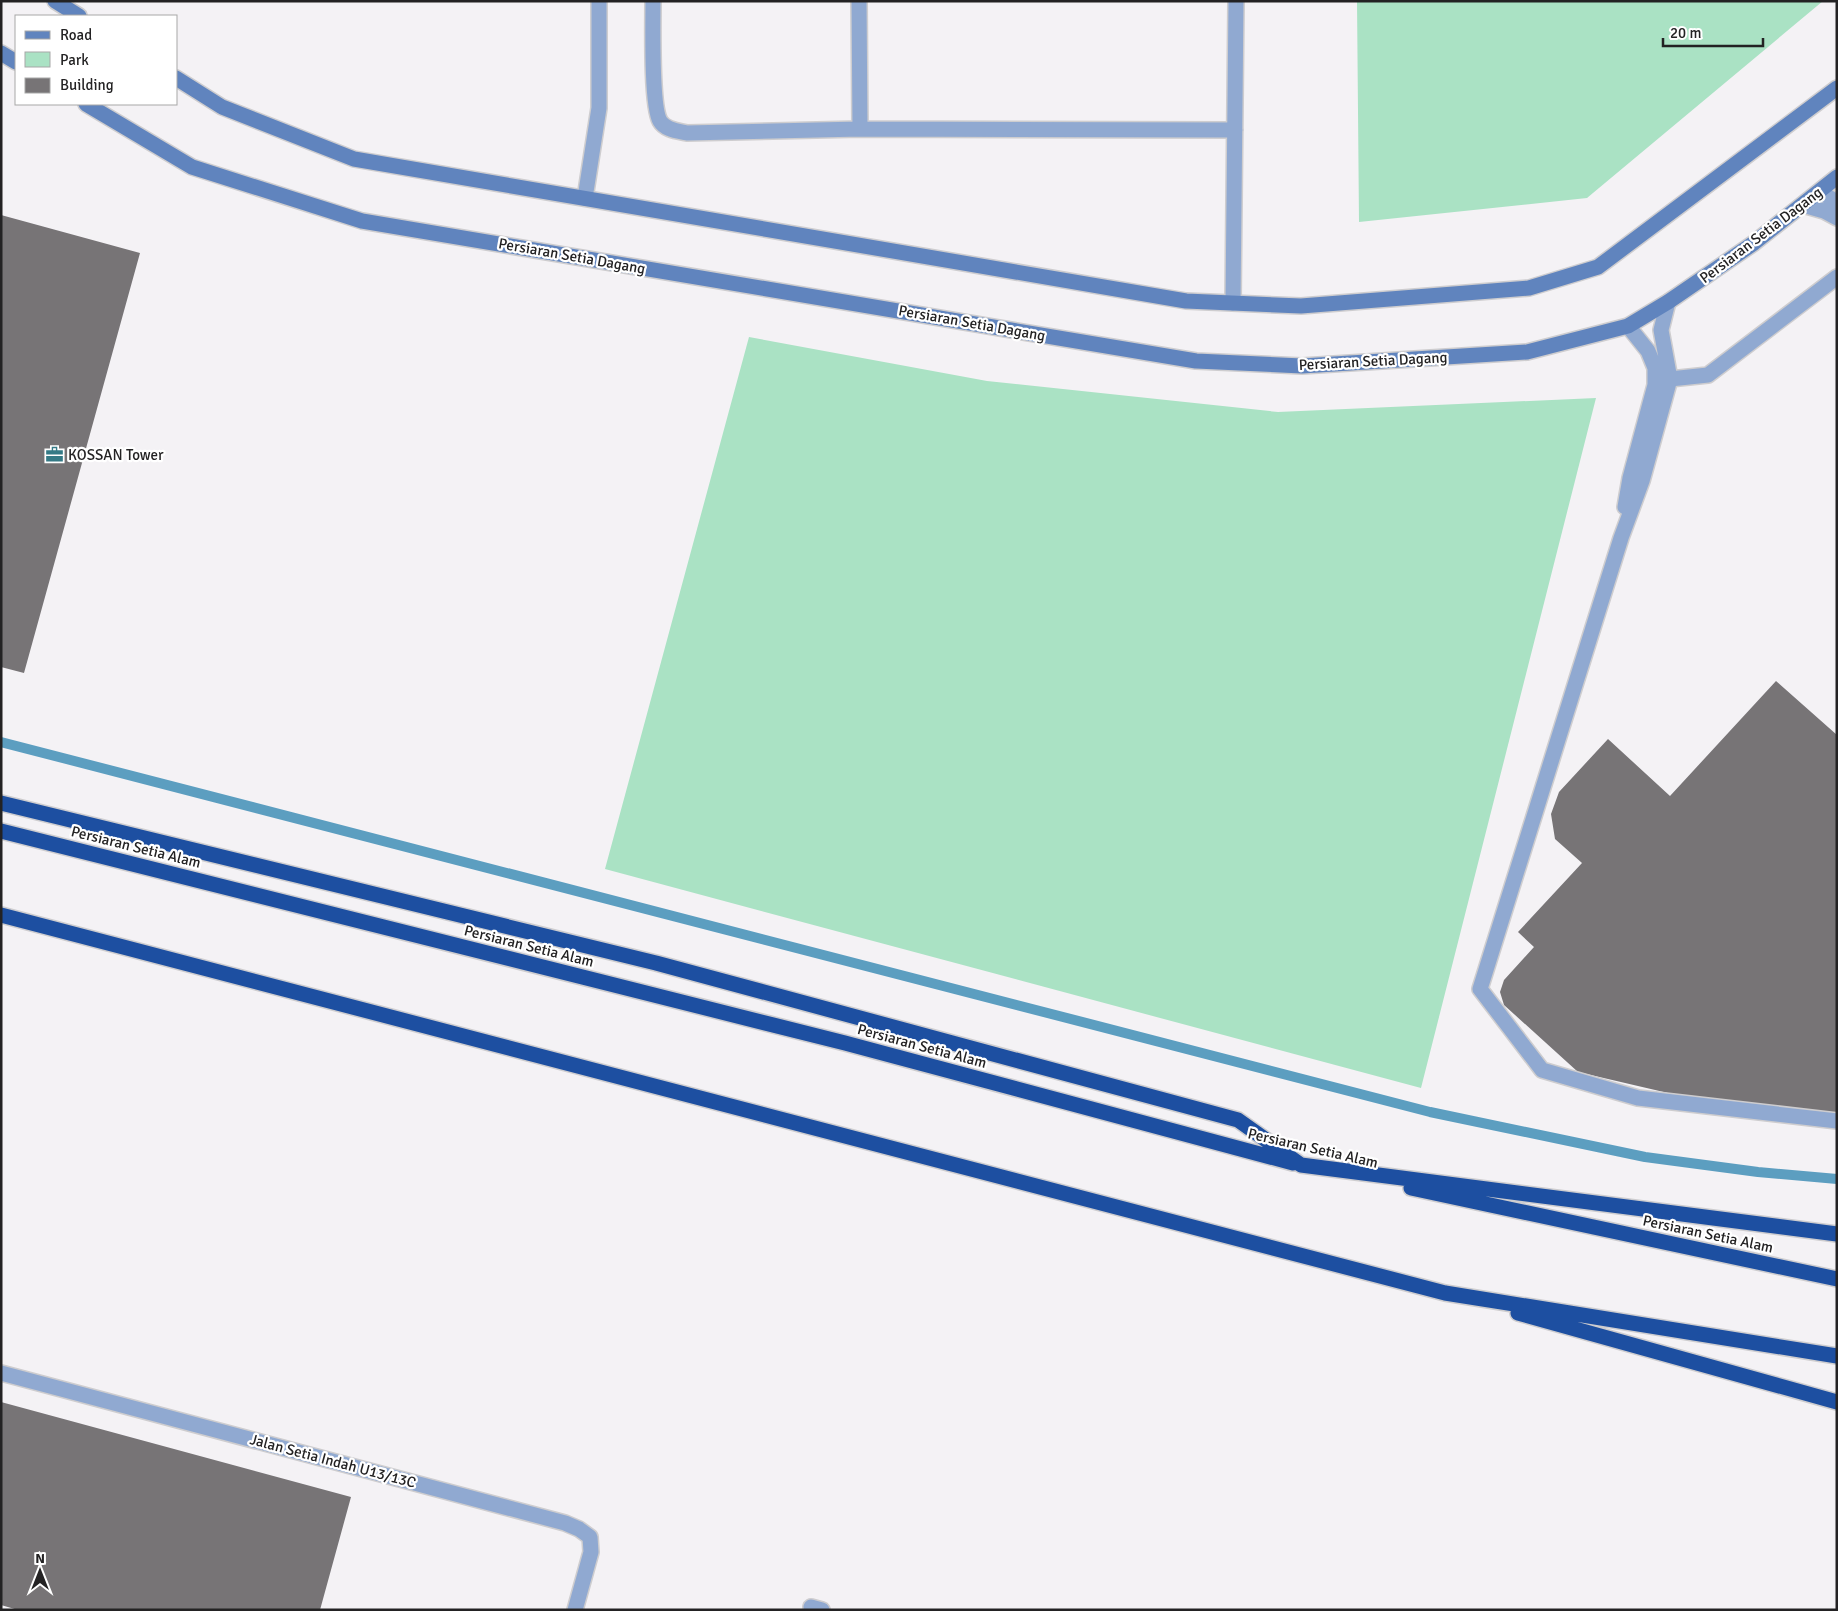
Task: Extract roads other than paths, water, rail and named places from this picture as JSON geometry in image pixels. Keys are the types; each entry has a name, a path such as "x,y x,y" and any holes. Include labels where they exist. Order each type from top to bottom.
{"highway":[{"path":"1,803 656,963 1238,1120 1301,1165 1837,1234"},
{"name":"Persiaran Setia Alam","path":"1,831 845,1043 1301,1165 1837,1279"},
{"path":"1,916 1445,1293 1837,1402"},
{"path":"1445,1293 1837,1356"}],"street":[{"path":"55,1 77,15"},
{"path":"585,198 599,108 599,1"},
{"path":"653,1 656,104 660,122 671,130 687,132 860,129 1235,130"},
{"path":"859,1 860,129"},
{"path":"1233,303 1236,1"},
{"path":"1,53 15,61"},
{"path":"178,79 222,107 354,159 1186,301 1301,306 1529,288 1598,267 1837,88"},
{"name":"Persiaran Setia Dagang","path":"88,105 192,167 362,221 1196,361 1302,366 1527,352 1628,326 1668,302 1754,243 1837,177"},
{"path":"1820,192 1837,202"},
{"path":"1804,205 1824,211 1837,218"},
{"path":"1670,378 1708,375 1837,277"},
{"path":"1668,302 1661,330 1670,378 1642,481 1620,538 1480,989 1542,1070 1638,1098 1837,1121"},
{"path":"1620,538 1630,478 1655,385 1655,368 1648,351 1628,326"},
{"name":"Jalan Setia Indah U13/13C","path":"1,1373 579,1528 590,1537 591,1552 575,1610"}],"waterway":[{"path":"1,742 1430,1112 1645,1157 1758,1172 1837,1179"}],"place":[{"name":"KOSSAN Tower","path":"54,455"}]}
